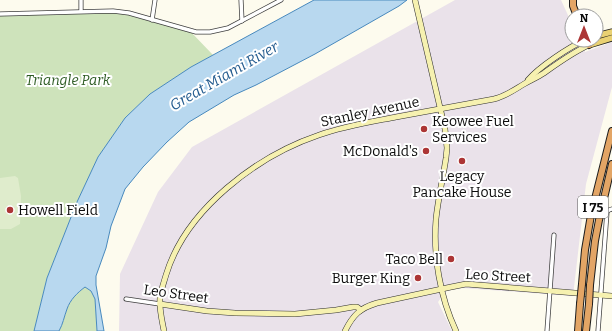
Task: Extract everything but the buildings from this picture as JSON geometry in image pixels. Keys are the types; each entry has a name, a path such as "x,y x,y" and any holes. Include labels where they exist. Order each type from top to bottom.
{"highway":[{"name":"I 75","path":"578,331 585,250 591,215 612,131"},
{"name":"I 75","path":"586,331 596,234 612,164"}],"street":[{"path":"81,11 82,0"},
{"path":"152,20 155,0"},
{"path":"241,0 242,21"},
{"path":"0,14 81,11 120,12 188,30 204,32 223,30 281,0"},
{"path":"415,0 445,130 445,166 437,217 435,241 436,260 446,308 456,331"},
{"name":"Stanley Avenue","path":"164,331 160,298 167,270 175,252 200,215 217,198 255,167 287,148 330,131 359,124 497,99 543,74 578,48"},
{"path":"598,331 607,212 612,209"},
{"path":"548,331 554,236"},
{"name":"Leo Street","path":"345,331 355,315 361,310 378,303 451,286 466,284 612,296"},
{"name":"Leo Street","path":"126,299 207,311 235,313 295,314 353,307 357,307 361,310"},
{"path":"342,309 349,310 355,315"}],"shaded area":[{"path":"455,0 561,0 565,8 564,48 583,48 585,52 596,48 604,48 604,45 612,42 612,87 586,184 573,296 463,288 446,291 438,302 452,331 119,331 120,274 158,192 192,147"}],"green space":[{"name":"Triangle Park","path":"120,12 189,30 213,55 191,67 150,94 125,118 98,157 77,202 47,278 34,331 0,331 0,14"},
{"name":"Howell Field","path":"15,176 18,178 21,196 20,224 11,229 0,229 0,178"},
{"path":"85,287 91,291 95,299 97,331 59,331 70,303"}],"water":[{"name":"Great Miami River","path":"314,0 407,0 315,54 234,95 189,122 143,167 125,189 111,226 106,248 96,276 96,285 104,331 97,331 95,299 91,291 85,287 70,303 59,331 34,331 47,278 77,202 98,157 125,118 150,94 191,67"}],"place":[{"name":"Keowee Fuel Services","path":"424,129"},
{"name":"McDonald's","path":"426,151"},
{"name":"Legacy Pancake House","path":"462,161"},
{"name":"Howell Field","path":"10,210"},
{"name":"Taco Bell","path":"451,259"},
{"name":"Burger King","path":"418,278"}]}
